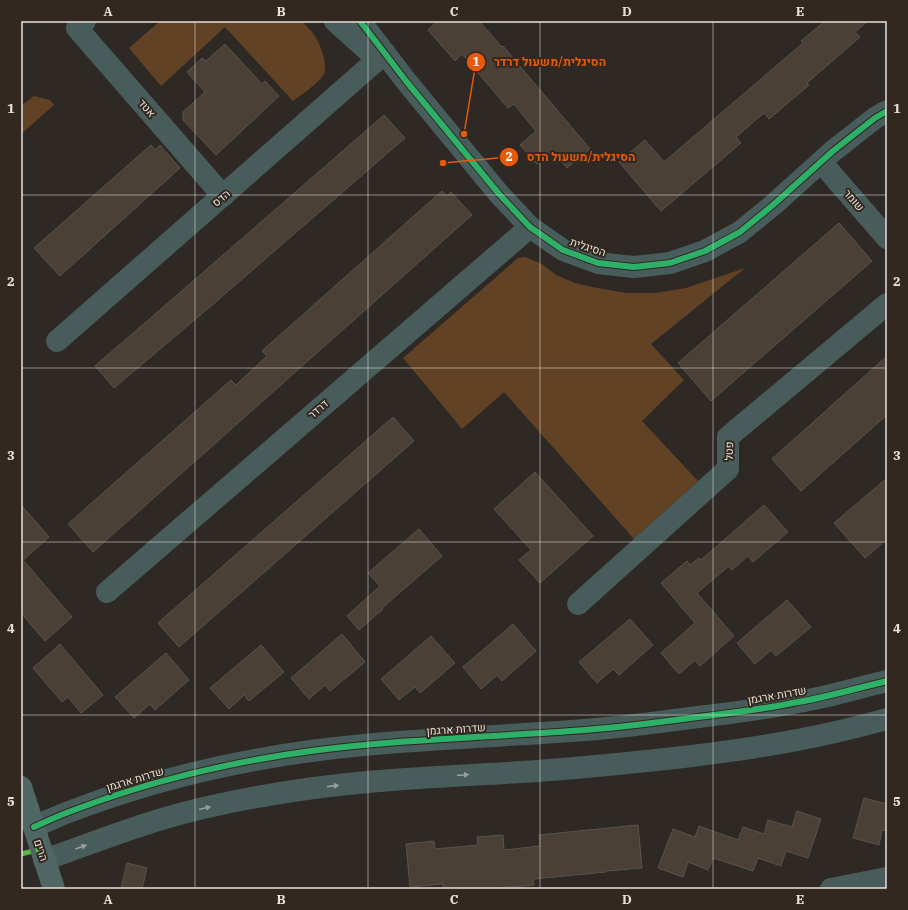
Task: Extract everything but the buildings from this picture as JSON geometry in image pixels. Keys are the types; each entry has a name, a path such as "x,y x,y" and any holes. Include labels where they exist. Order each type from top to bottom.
{"main road":[{"name":"הרים","path":"21,787 54,889"}],"street":[{"name":"אטד","path":"85,21 77,28 223,196"},
{"name":"הסיגלית","path":"336,21 381,57 421,99 499,194 530,227 563,250 598,263 634,267 670,263 705,251 740,232 821,162 875,118 887,111"},
{"name":"הסיגלית","path":"360,21 381,57"},
{"name":"הדס","path":"57,341 381,57"},
{"name":"שומר","path":"821,162 887,238"},
{"name":"דרדר","path":"107,592 530,227"},
{"name":"פטל","path":"578,604 728,469 728,437 887,304"},
{"name":"שדרות ארגמן","path":"34,827 111,796 202,771 254,760 311,751 374,744 584,730 674,721 748,711 799,702 887,681"},
{"path":"44,860 123,831 164,818 260,797 316,788 378,781 581,767 716,753 806,739 887,719"},
{"path":"831,889 887,878"}],"shaded area":[{"path":"160,21 302,21 318,41 325,61 324,74 314,85 293,101 225,27 161,86 129,48"},
{"path":"34,96 50,100 54,105 21,134 21,106"},
{"path":"525,257 542,264 556,275 575,283 627,293 655,293 686,288 745,268 651,344 684,380 642,421 698,481 634,539 504,392 462,429 403,358 518,258"}],"marked path":[{"path":"21,854 41,849"}],"cycle path":[{"path":"360,21 406,81 499,194 530,227 563,250 598,263 634,267 670,263 705,251 740,232 773,205 833,151 875,118 887,111"},
{"path":"34,827 64,814 161,781 250,761 345,747 585,730 656,723 773,707 820,698 887,681"}],"place":[{"name":"הסיגלית/משעול דרדר","path":"464,134"},
{"name":"הסיגלית/משעול הדס","path":"443,163"}]}
